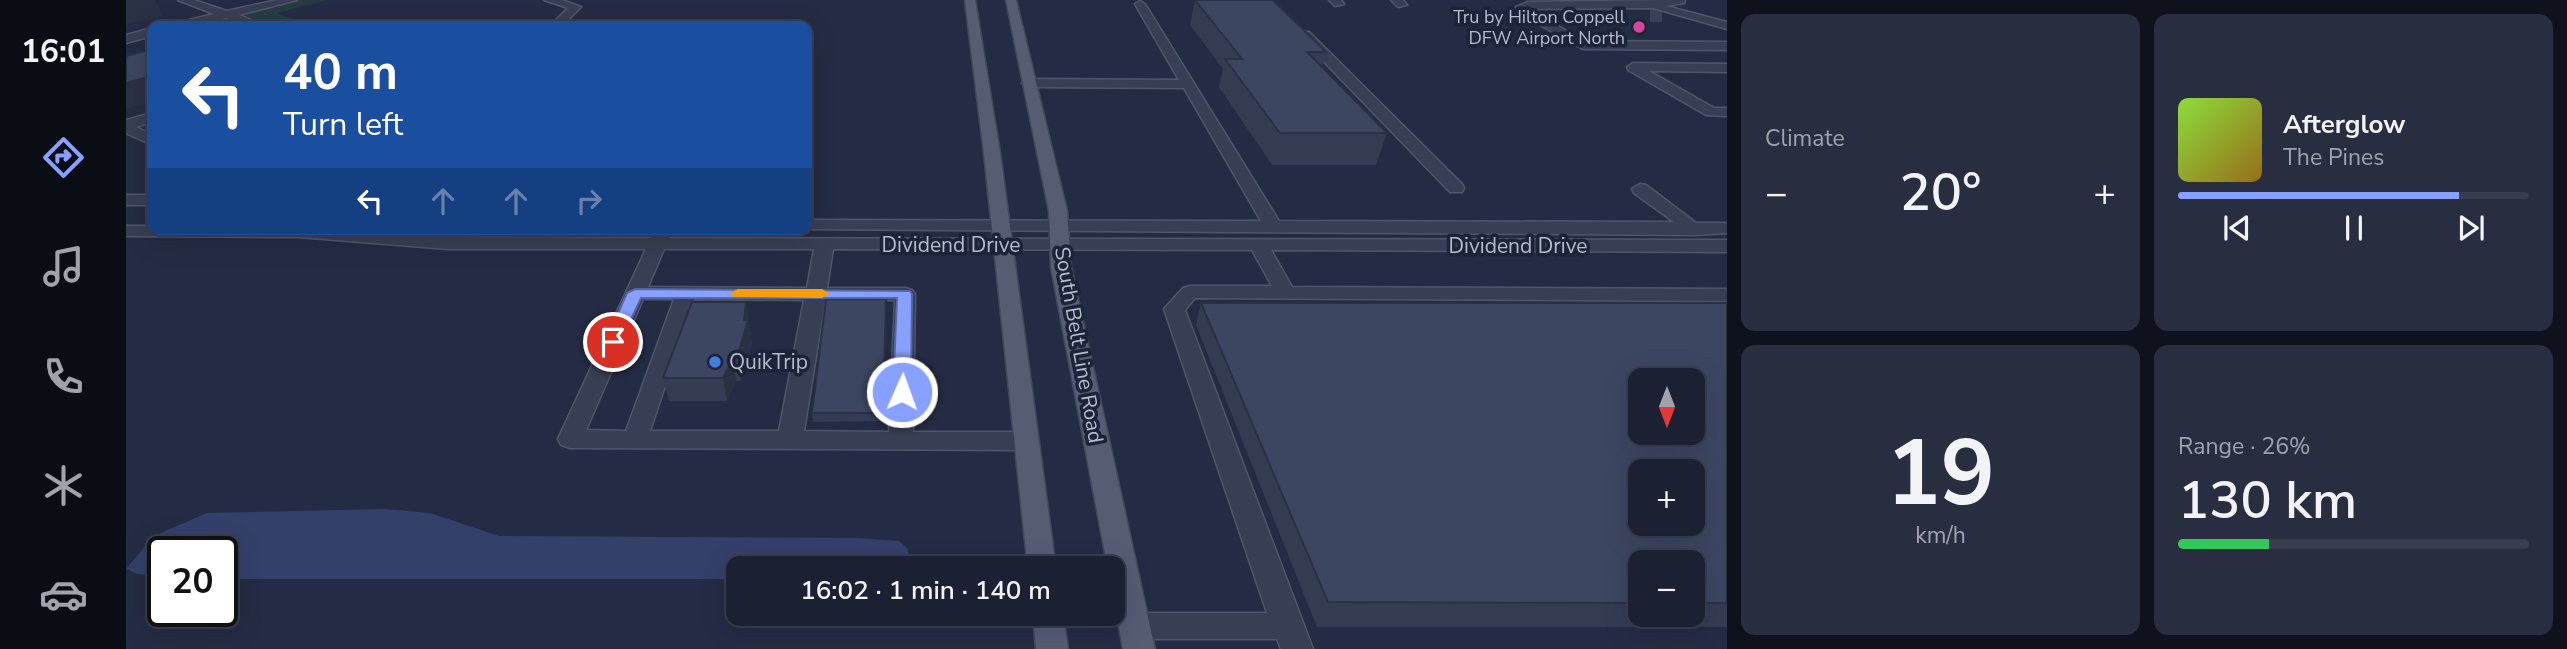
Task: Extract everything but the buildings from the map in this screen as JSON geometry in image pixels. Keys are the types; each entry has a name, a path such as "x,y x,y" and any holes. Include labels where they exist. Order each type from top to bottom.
{"main road":[{"path":"970,0 1040,556"},
{"name":"South Belt Line Road","path":"1011,0 1048,162 1059,235 1059,261 1137,637"},
{"path":"1049,626 1052,649"}],"street":[{"path":"184,0 245,21"},
{"path":"225,14 272,0"},
{"path":"196,21 292,0"},
{"path":"549,0 576,7 561,21"},
{"path":"1649,10 1678,1 1727,13"},
{"path":"1140,4 1273,226"},
{"path":"1727,26 1683,14 1649,10 1528,5 1521,7 1526,13 1583,45 1727,46"},
{"path":"1663,16 1683,14"},
{"path":"1295,25 1456,188"},
{"path":"126,39 147,33"},
{"path":"1727,68 1633,67 1712,112 1727,112"},
{"path":"1029,83 1188,84"},
{"path":"126,126 147,119"},
{"path":"126,126 147,138"},
{"path":"1640,189 1723,249"},
{"path":"126,200 147,200"},
{"name":"Dividend Drive","path":"812,225 1001,235 1273,226 1727,228"},
{"name":"Dividend Drive","path":"126,231 147,231"},
{"name":"Dividend Drive","path":"352,235 448,243 661,237 824,246 1001,235"},
{"name":"Dividend Drive","path":"1059,235 1259,246 1723,249"},
{"path":"661,237 569,439 1027,441"},
{"path":"790,440 824,246"},
{"path":"1259,246 1285,292"},
{"path":"1137,637 1292,638 1174,309 1190,292 1727,295"},
{"path":"635,293 905,294 901,441"},
{"path":"635,439 686,293"}],"shaded area":[{"path":"299,0 328,0 277,13 291,19 287,21 260,21 246,16"}],"water":[{"path":"386,509 430,513 499,536 858,538 899,541 908,549 909,556 726,556 726,579 238,579 238,536 154,536 207,513"},
{"path":"147,544 147,575 126,569"}],"tunnel":[{"path":"1650,16 1663,16"}],"slow traffic":[{"path":"738,293 822,294"}],"place":[{"name":"Tru by Hilton Coppell DFW Airport North","path":"1639,27"},
{"name":"QuikTrip","path":"715,362"}],"route":[{"path":"613,342 635,293 905,294 902,392"}]}
